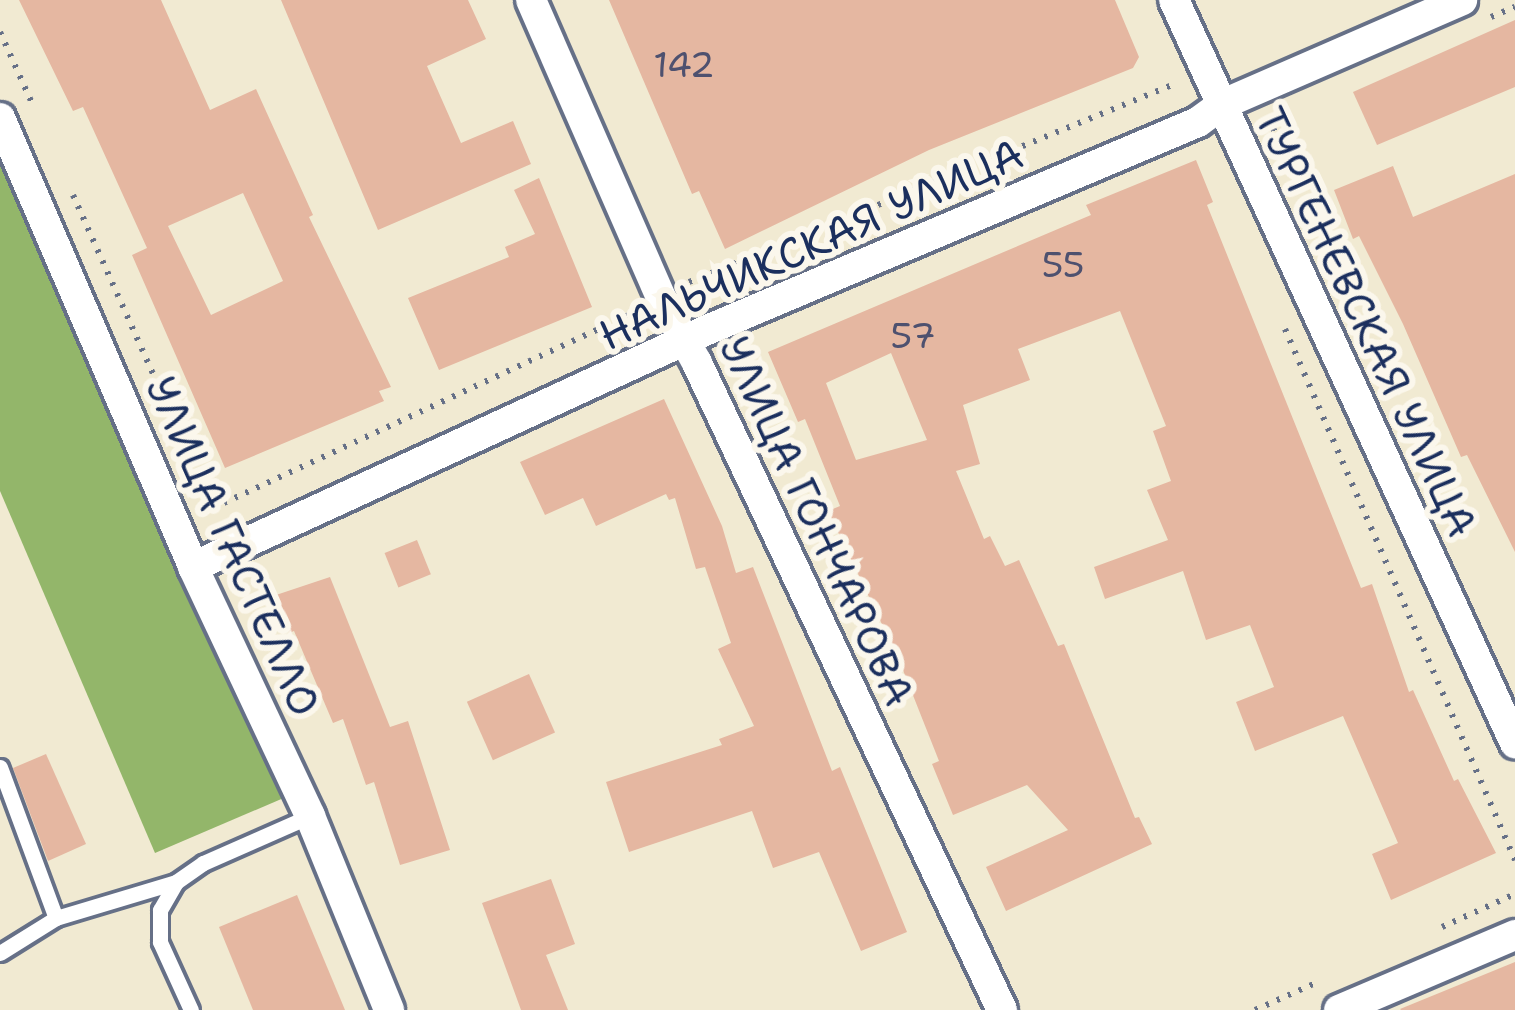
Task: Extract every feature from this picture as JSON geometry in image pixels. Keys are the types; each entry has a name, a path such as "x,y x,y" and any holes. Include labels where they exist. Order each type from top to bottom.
{"street":[{"name":"УЛИЦА ГОНЧАРОВА","path":"530,0 661,298 1002,1010"},
{"name":"ТУРГЕНЕВСКАЯ УЛИЦА","path":"1174,0 1515,743"},
{"name":"НАЛЬЧИКСКАЯ УЛИЦА","path":"193,567 686,344 707,330 1198,122 1221,105 1468,12"},
{"name":"УЛИЦА ГАСТЕЛЛО","path":"0,118 193,567 310,816 389,1010"},
{"path":"1340,1010 1515,935"}],"lane":[{"path":"0,767 56,918"},
{"path":"0,953 56,918 176,882 203,863 310,816"},
{"path":"176,882 160,910 160,942 191,1010"}],"path":[{"path":"1468,12 1515,7"},
{"path":"0,32 39,118"},
{"path":"683,285 1181,82 1172,62"},
{"path":"1288,105 1267,114 1296,178"},
{"path":"68,183 213,508 637,312 627,291"},
{"path":"1279,315 1515,860"}],"green space":[{"path":"0,152 293,794 155,853 0,491"}],"building":[{"path":"19,0 161,0 210,110 256,89 313,215 309,217 391,387 379,391 384,401 225,468 132,255 147,248 83,107 73,111","holes":["243,193 283,281 211,315 168,226"]},
{"path":"281,0 468,0 486,39 427,66 461,143 513,121 531,164 378,230"},
{"path":"609,0 1115,0 1139,57 1133,68 929,150 725,249 699,191 692,194"},
{"path":"1515,20 1515,87 1377,145 1353,92"},
{"path":"1196,160 1213,202 1207,205 1361,588 1372,584 1409,692 1413,690 1454,781 1458,779 1496,853 1391,900 1372,854 1398,843 1343,716 1255,751 1236,702 1274,687 1250,625 1206,640 1183,571 1105,599 1094,567 1168,540 1147,490 1171,481 1153,431 1166,426 1120,311 1018,349 1030,380 963,405 980,464 956,471 984,539 990,536 1005,566 1019,560 1058,646 1064,644 1135,818 1139,817 1152,844 1006,911 986,867 1068,830 1027,785 953,815 932,764 939,761 899,660 828,511 840,506 805,419 798,422 768,352 1091,215 1086,205","holes":["891,353 927,440 856,460 826,383"]},
{"path":"1393,166 1413,217 1515,174 1515,552 1467,455 1461,457 1403,324 1359,236 1353,239 1334,190"},
{"path":"539,178 592,307 439,370 408,298 509,257 505,247 535,234 514,190"},
{"path":"664,399 722,526 736,573 753,567 832,771 840,767 907,932 861,951 819,852 773,868 752,811 629,852 606,782 722,745 719,739 754,726 718,649 731,643 705,567 696,569 675,498 669,500 666,494 596,526 583,498 545,515 520,462"},
{"path":"417,540 431,574 398,587 385,553"},
{"path":"330,577 390,727 408,721 450,850 400,865 374,782 366,785 343,719 333,723 294,631 289,633 276,595"},
{"path":"529,674 555,732 493,760 467,702"},
{"path":"46,754 86,844 48,861 13,768"},
{"path":"551,879 575,944 546,955 568,1010 521,1010 482,903"},
{"path":"297,895 345,1010 253,1010 219,927"},
{"path":"1515,962 1515,1010 1400,1009"}]}
